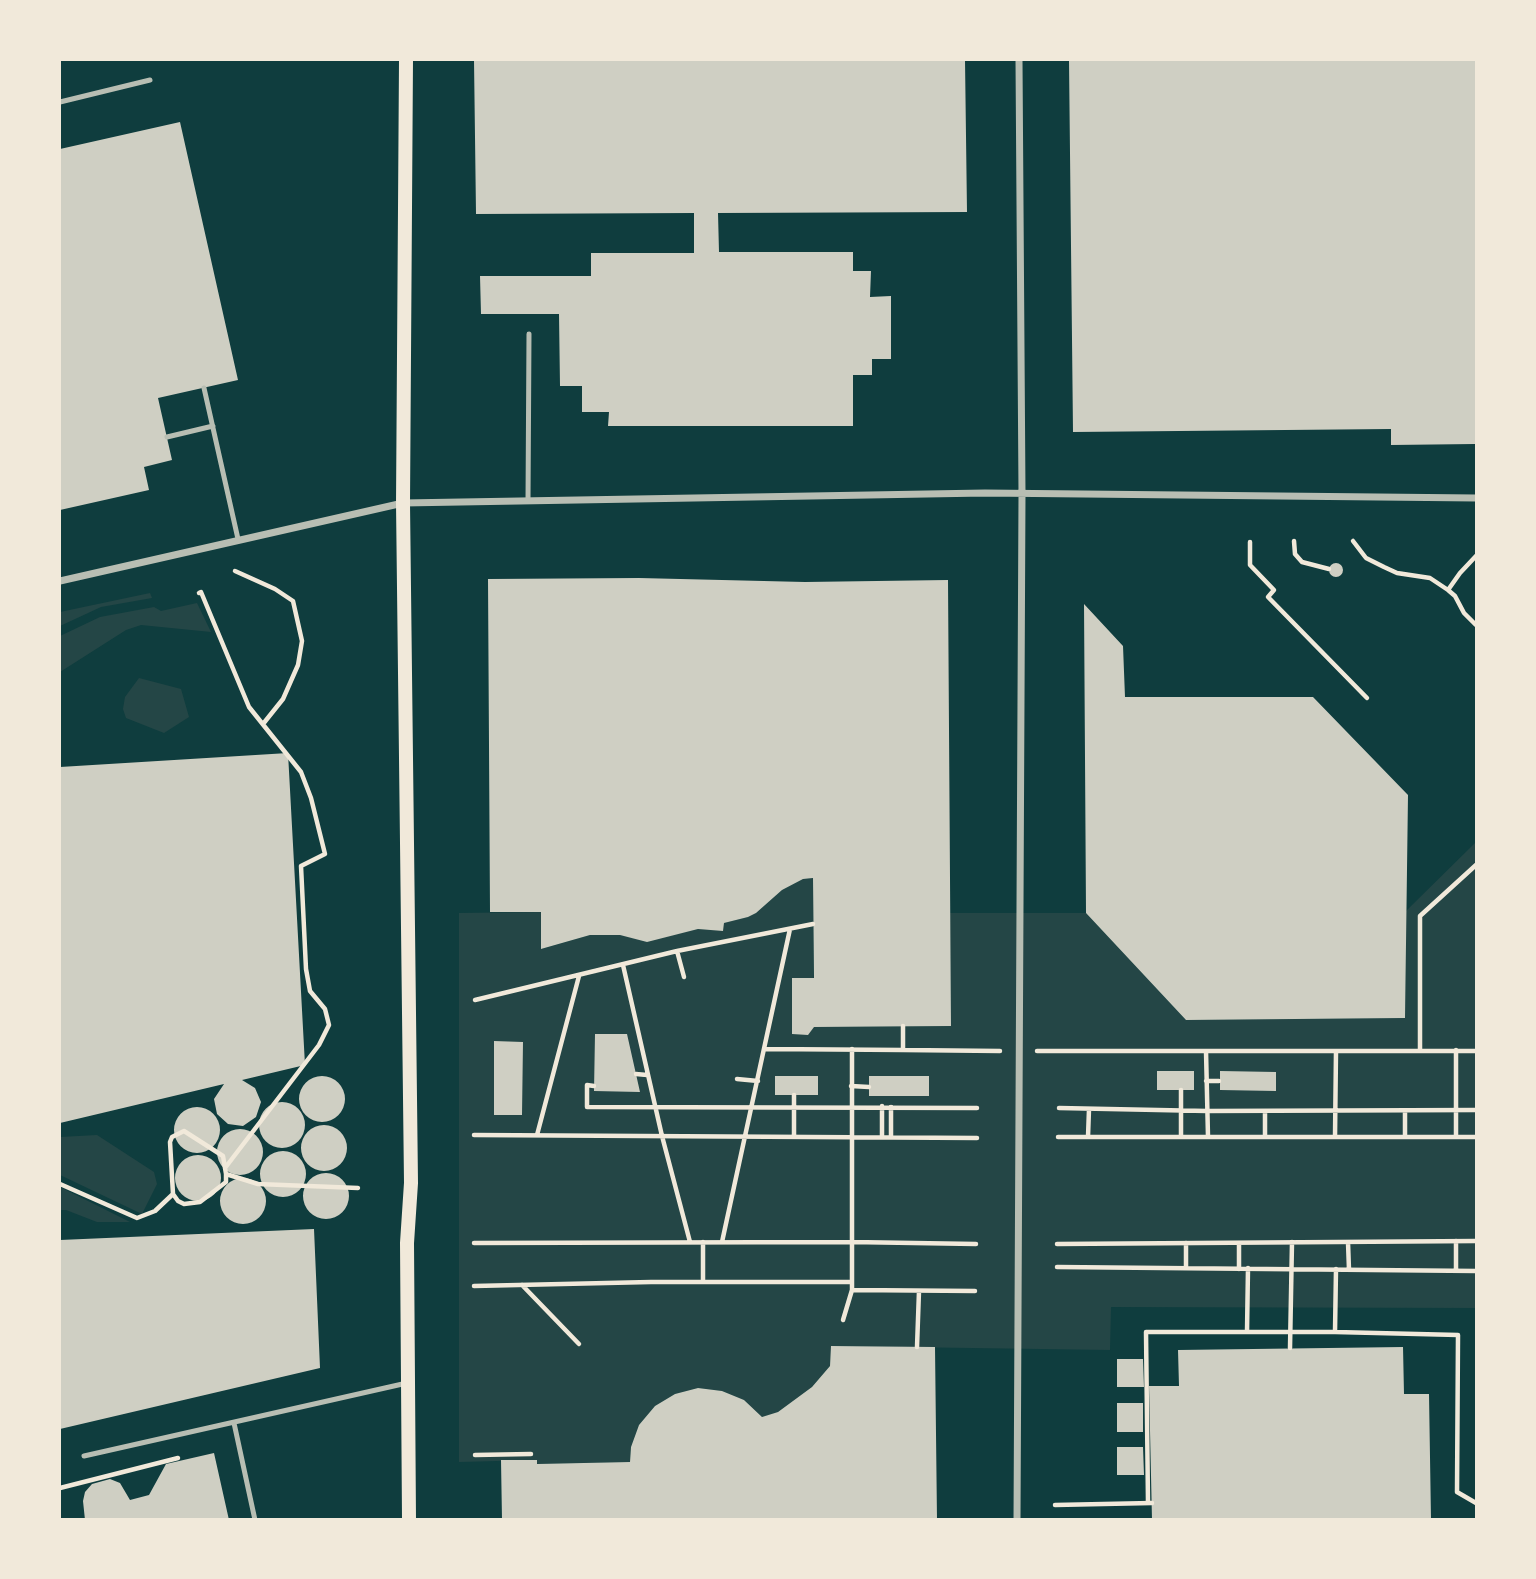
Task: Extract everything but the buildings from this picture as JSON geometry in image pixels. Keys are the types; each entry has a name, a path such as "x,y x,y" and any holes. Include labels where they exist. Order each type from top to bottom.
{"main road":[{"path":"406,60 403,503 411,1183 407,1243 409,1520"}],"street":[{"path":"1017,1520 1022,494 1019,60"},
{"path":"60,581 403,503 1022,494 1476,498"}],"lane":[{"path":"60,102 150,80"},
{"path":"528,501 529,334"},
{"path":"204,388 238,539"},
{"path":"167,436 213,426"},
{"path":"85,1456 410,1382"},
{"path":"234,1423 255,1520"}],"path":[{"path":"1294,541 1295,554 1302,562 1329,569"},
{"path":"1353,541 1366,558 1397,573 1430,578 1448,590 1476,625"},
{"path":"1250,542 1250,565 1274,590 1268,597 1367,698"},
{"path":"1448,590 1476,556"},
{"path":"235,571 275,589 293,601 302,641 298,665 283,699 263,724"},
{"path":"199,593 201,592 250,707 301,772 325,853 300,866 306,969 310,991 325,1009 329,1025 318,1045 225,1171"},
{"path":"1420,1051 1420,916 1476,865"},
{"path":"475,1000 677,951 813,923"},
{"path":"722,1242 790,928"},
{"path":"677,951 684,977"},
{"path":"623,965 647,1075 690,1242"},
{"path":"537,1135 579,976"},
{"path":"902,1050 903,1026"},
{"path":"765,1049 1476,1051"},
{"path":"843,1320 852,1290 852,1049"},
{"path":"1206,1051 1208,1137"},
{"path":"1335,1137 1336,1051"},
{"path":"1456,1051 1456,1137"},
{"path":"636,1074 647,1075"},
{"path":"737,1079 758,1081"},
{"path":"1206,1081 1220,1081"},
{"path":"594,1086 587,1085 587,1107 977,1108"},
{"path":"851,1086 869,1087"},
{"path":"1181,1090 1181,1137"},
{"path":"794,1095 794,1137"},
{"path":"882,1106 882,1137"},
{"path":"891,1107 891,1137"},
{"path":"1059,1108 1207,1111 1476,1110"},
{"path":"1088,1137 1089,1109"},
{"path":"1265,1111 1265,1137"},
{"path":"1405,1111 1405,1137"},
{"path":"184,1131 222,1157 225,1171 226,1182 200,1202 184,1204 173,1194 170,1142 176,1133 184,1131"},
{"path":"474,1135 977,1138"},
{"path":"1058,1137 1476,1137"},
{"path":"225,1171 258,1184 358,1188"},
{"path":"60,1184 137,1218 155,1211 173,1194"},
{"path":"1456,1241 1456,1270"},
{"path":"1057,1244 1476,1241"},
{"path":"703,1242 703,1282"},
{"path":"1239,1242 1239,1269"},
{"path":"1290,1348 1292,1242"},
{"path":"1348,1242 1349,1270"},
{"path":"1186,1243 1186,1268"},
{"path":"474,1244 976,1244"},
{"path":"1057,1267 1476,1270"},
{"path":"1247,1332 1248,1268"},
{"path":"1335,1332 1336,1269"},
{"path":"474,1286 852,1282"},
{"path":"522,1284 579,1344"},
{"path":"852,1290 975,1291"},
{"path":"917,1347 919,1291"},
{"path":"1055,1505 1150,1503 1146,1332 1458,1335 1457,1492 1476,1503"},
{"path":"475,1455 531,1454"},
{"path":"60,1488 190,1455"}],"shaded area":[{"path":"150,593 152,598 101,607 60,626 60,612"},
{"path":"197,603 211,632 141,625 126,630 60,672 60,636 100,617 154,607 161,611"},
{"path":"139,678 181,689 189,717 164,733 126,718 123,709 125,697"},
{"path":"1476,842 1476,1334 1475,1308 1111,1307 1110,1350 832,1346 830,1366 812,1387 778,1412 762,1417 744,1400 722,1391 698,1388 675,1394 655,1406 639,1425 631,1447 630,1462 459,1462 459,913 541,912 542,949 590,935 620,935 647,941 698,929 723,930 724,923 756,913 782,890 803,879 813,878 814,1027 951,1026 950,913 1086,913 1186,1020 1405,1018 1406,911"},
{"path":"97,1135 154,1172 157,1184 142,1214 60,1175 60,1137"},
{"path":"60,1187 130,1222 97,1222 60,1210"}]}
